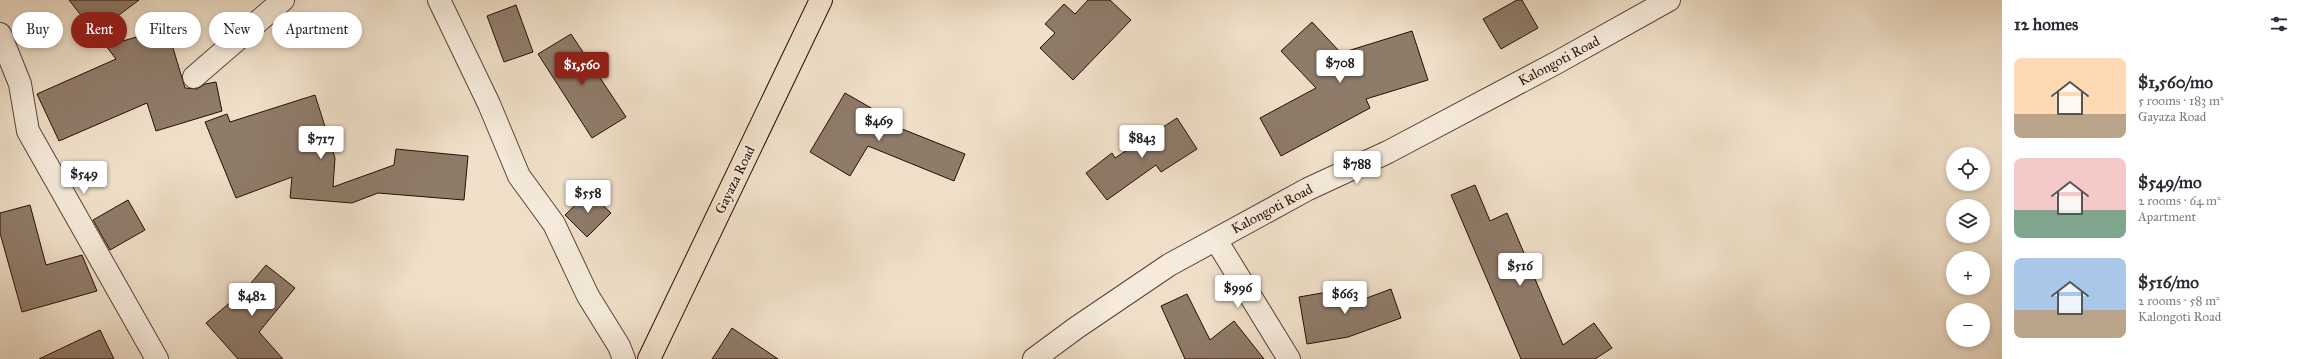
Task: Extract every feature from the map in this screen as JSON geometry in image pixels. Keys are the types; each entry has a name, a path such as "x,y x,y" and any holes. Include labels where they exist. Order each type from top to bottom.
{"main road":[{"name":"Gayaza Road","path":"649,359 821,0"}],"street":[{"path":"194,77 283,0"},
{"path":"439,0 489,104 519,176 554,224 588,296 619,346 624,359"},
{"name":"Kalongoti Road","path":"1034,359 1076,328 1169,265 1308,189 1388,152 1556,64 1669,0"},
{"path":"0,34 20,84 26,124 30,135 157,359"},
{"path":"1216,240 1290,359"}],"building":[{"path":"69,0 139,0 123,12 78,12"},
{"path":"1088,0 1110,0 1131,20 1073,80 1040,48 1055,33 1045,24 1064,4 1075,14"},
{"path":"1517,0 1522,0 1538,28 1501,49 1483,19"},
{"path":"516,5 533,52 504,62 487,16"},
{"path":"1312,22 1341,53 1412,31 1428,80 1366,99 1370,108 1281,156 1260,118 1316,88 1281,51"},
{"path":"571,34 626,117 592,138 538,54"},
{"path":"135,37 135,48 173,48 185,88 197,89 205,84 216,82 222,111 156,131 147,103 59,141 37,94 116,59 108,48 127,48 127,40"},
{"path":"845,93 885,116 882,121 965,154 954,181 868,146 850,176 810,152"},
{"path":"315,95 335,158 333,187 394,165 396,149 468,156 464,200 378,193 352,203 290,198 292,177 236,198 205,122 227,114 230,122"},
{"path":"1177,118 1197,149 1161,172 1156,165 1107,200 1086,173 1112,153 1115,158"},
{"path":"1475,185 1490,221 1507,213 1563,345 1594,323 1612,348 1595,359 1521,359 1451,195"},
{"path":"589,192 611,213 587,237 565,215"},
{"path":"128,200 145,230 110,250 93,220"},
{"path":"30,205 46,265 82,255 97,291 22,312 0,233 0,213"},
{"path":"266,265 295,288 259,332 283,359 238,359 206,323 246,289"},
{"path":"1345,289 1348,305 1391,289 1401,318 1348,337 1307,344 1299,297"},
{"path":"1187,294 1210,340 1234,321 1264,359 1185,359 1161,306"},
{"path":"732,328 778,359 712,359"},
{"path":"100,330 114,359 39,359"}]}
